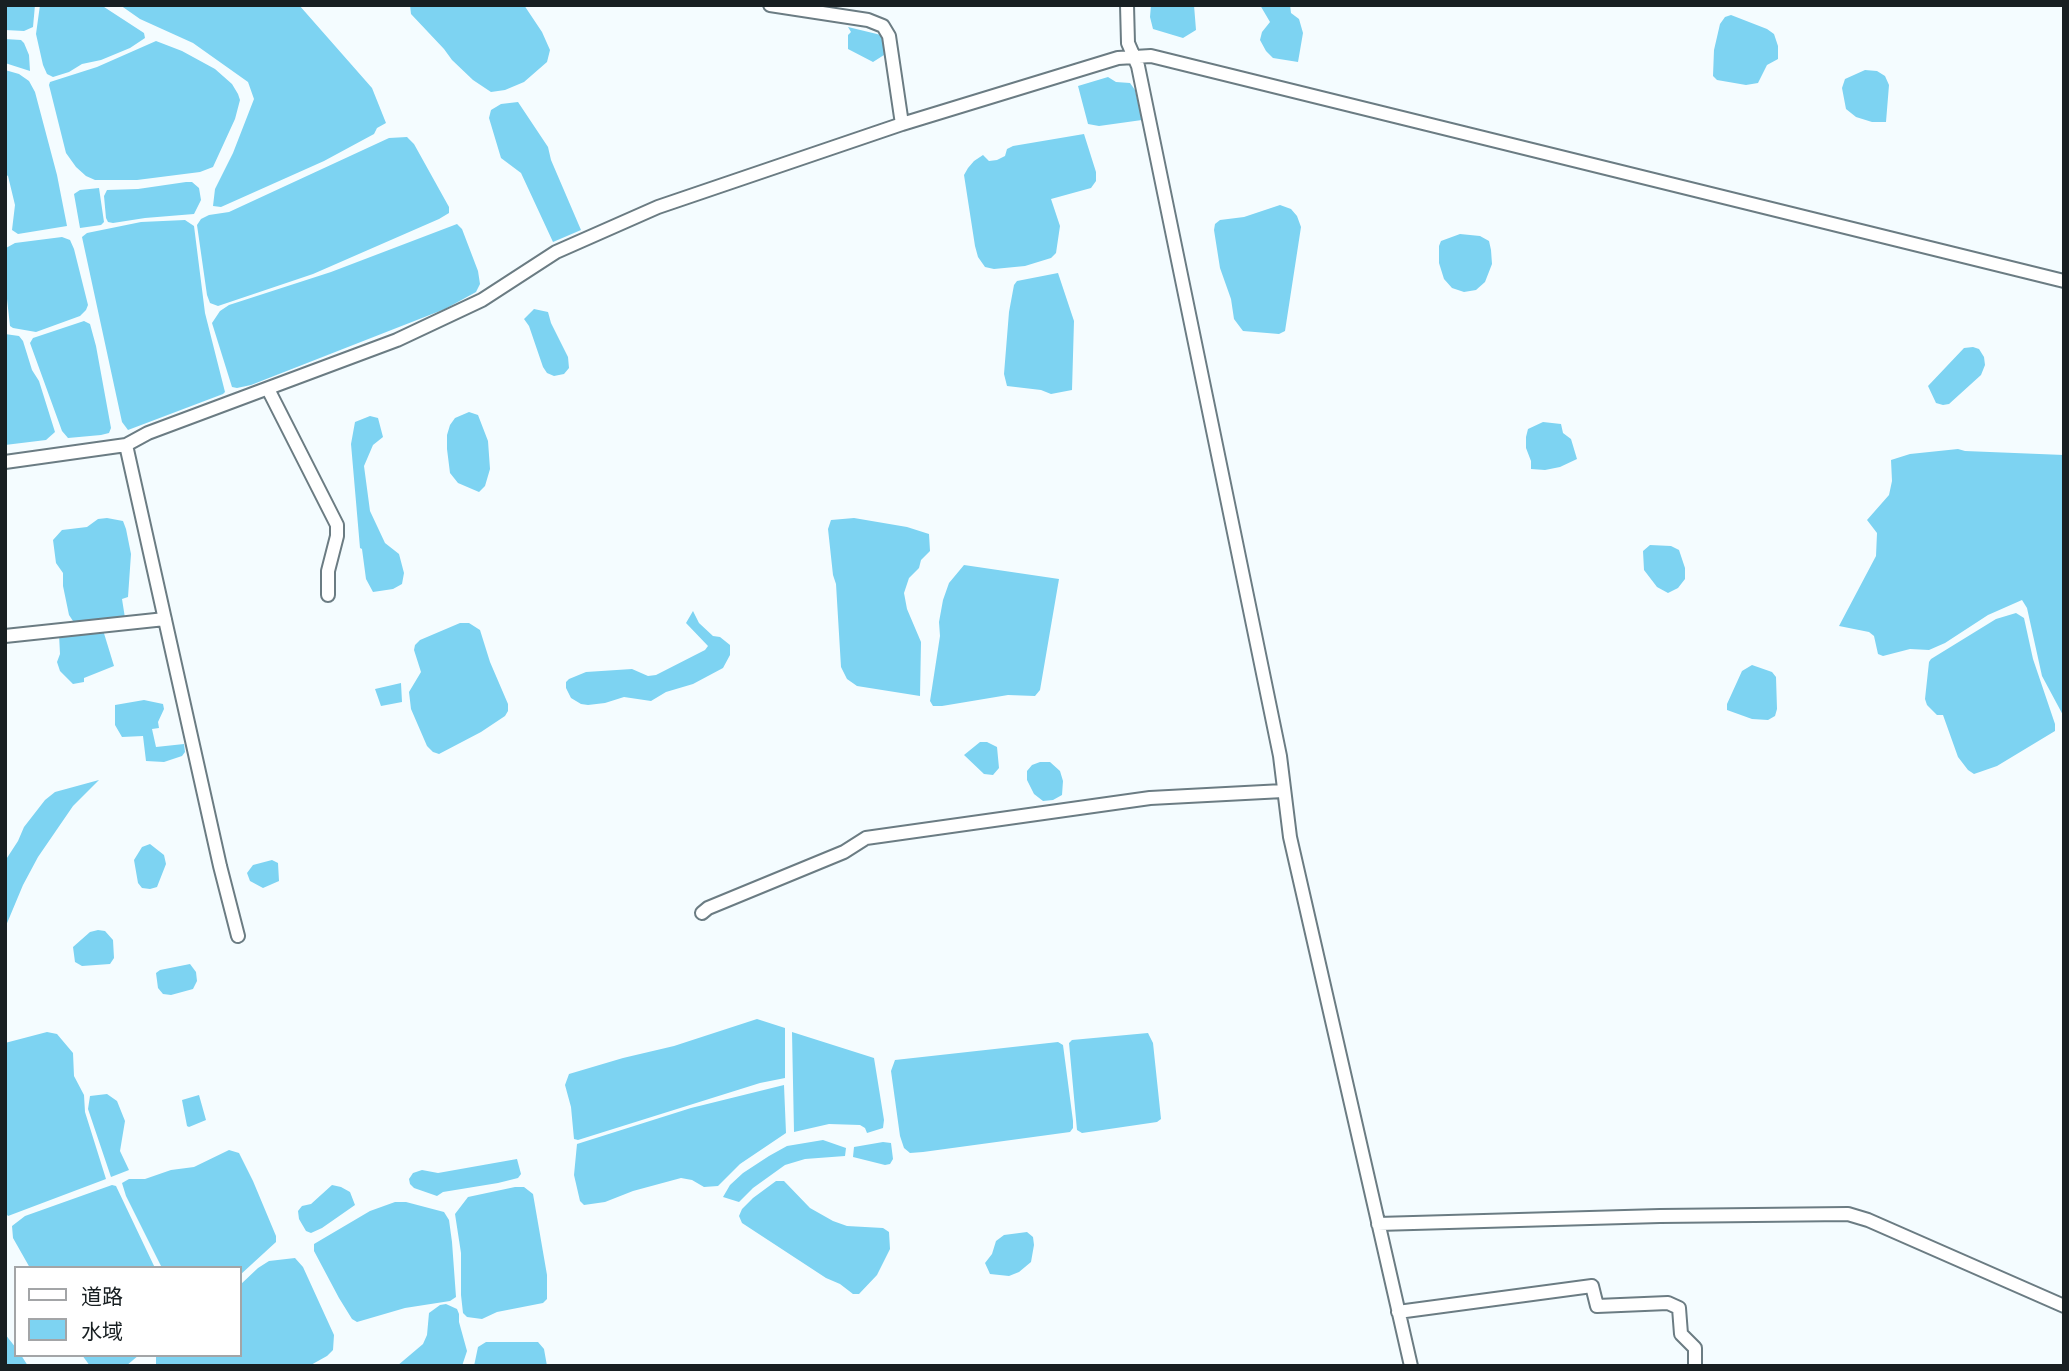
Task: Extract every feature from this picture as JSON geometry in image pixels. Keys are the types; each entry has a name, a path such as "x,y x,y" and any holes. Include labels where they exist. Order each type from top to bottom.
{"street":[{"path":"770,5 868,20 883,26 890,36 902,124"},
{"path":"1127,5 1128,43 1138,66 1280,756 1290,837 1411,1366"},
{"path":"5,462 126,445 148,433 426,326 482,300 556,252 659,207 902,124 1118,58 1151,56 2064,281"},
{"path":"268,389 337,525 337,537 328,571 328,595"},
{"path":"126,445 238,936"},
{"path":"5,636 165,619"},
{"path":"702,913 708,908 844,852 866,838 1150,798 1283,791"},
{"path":"1378,1224 1848,1214 1868,1220 2064,1306"},
{"path":"1398,1312 1592,1286 1597,1306 1668,1303 1679,1308 1681,1334 1695,1348 1695,1366"}],"water":[{"path":"5,5 35,5 33,27 24,31 5,30"},
{"path":"40,5 101,5 144,33 145,38 130,48 53,77 47,74 43,65 36,34"},
{"path":"120,5 299,5 372,88 386,123 377,128 374,134 324,161 221,207 213,206 215,189 233,153 254,99 248,82 193,43 140,19"},
{"path":"410,5 524,5 550,50 547,62 524,82 505,90 491,92 473,80 452,60 411,14"},
{"path":"1151,5 1194,5 1196,30 1183,38 1153,29"},
{"path":"1260,5 1290,5 1291,13 1299,19 1303,33 1298,62 1273,58 1266,51 1260,40 1262,32 1270,22"},
{"path":"1731,15 1774,34 1778,59 1767,65 1758,83 1746,85 1717,80 1713,76 1714,50 1720,24 1725,17"},
{"path":"848,27 881,35 884,55 873,62 848,49 848,35 851,32"},
{"path":"5,39 21,40 24,43 29,55 30,71 5,63"},
{"path":"156,41 182,51 215,69 232,84 238,94 240,100 235,119 213,167 200,172 137,180 95,180 86,176 66,153 50,82 97,67"},
{"path":"5,70 19,74 29,81 35,92 57,175 67,226 18,234 12,230 15,205 8,176 5,174"},
{"path":"1865,70 1877,71 1885,76 1889,85 1886,122 1872,122 1856,117 1846,109 1842,88 1845,79"},
{"path":"1108,77 1116,82 1130,83 1135,90 1142,120 1099,126 1088,124 1078,86"},
{"path":"518,102 548,147 581,230 553,242 521,173 501,158 489,118 491,110 501,104"},
{"path":"1084,134 1096,172 1096,181 1091,188 1051,199 1060,226 1056,253 1051,258 1025,266 994,269 985,267 975,246 964,175 968,168 983,155 989,161 997,160 1005,156 1007,149 1013,146"},
{"path":"407,137 414,144 449,207 449,213 313,274 218,306 210,303 197,225 201,219 229,212 389,138"},
{"path":"192,182 199,188 201,200 194,214 113,223 106,218 104,196 107,190 138,189"},
{"path":"99,188 104,222 101,225 80,228 74,194 80,190"},
{"path":"1280,205 1291,209 1301,227 1285,331 1279,334 1243,331 1234,319 1231,299 1220,268 1215,224 1220,220 1244,217"},
{"path":"185,220 194,226 205,313 225,392 128,430 122,422 82,237 87,233 141,222"},
{"path":"457,224 462,229 478,271 480,284 476,292 445,309 251,385 232,387 212,323 220,311 229,305 331,272"},
{"path":"1460,234 1480,236 1489,241 1492,264 1485,282 1476,290 1464,292 1452,288 1444,279 1439,263 1441,241"},
{"path":"62,237 70,240 74,249 88,305 86,310 80,316 36,332 13,328 10,326 7,299 5,315 6,248 15,243"},
{"path":"1058,273 1074,321 1072,390 1051,394 1041,390 1007,386 1004,374 1014,285 1017,281"},
{"path":"534,309 548,312 568,357 569,368 564,374 554,376 547,373 543,367 524,319"},
{"path":"84,321 90,324 96,346 111,428 109,433 101,435 68,438 62,431 30,343 33,338"},
{"path":"5,334 19,336 23,341 32,370 39,381 55,432 46,440 5,445"},
{"path":"1964,348 1979,349 1984,357 1985,365 1981,375 1949,404 1936,403 1928,386"},
{"path":"469,412 478,415 488,441 490,469 485,486 479,492 458,483 450,473 447,449 450,425 455,418"},
{"path":"370,416 378,418 383,437 373,445 364,466 370,511 385,543 399,554 404,573 402,584 393,589 373,592 366,579 360,548 351,444 355,422"},
{"path":"1543,422 1561,424 1563,433 1571,439 1577,459 1560,467 1531,469 1526,448 1528,429"},
{"path":"1958,449 2064,455 2064,717 2042,676 2027,608 2022,600 1988,615 1945,643 1929,650 1910,649 1883,656 1878,654 1874,636 1869,632 1839,626 1876,556 1877,533 1867,520 1889,495 1892,481 1891,460 1910,454"},
{"path":"854,518 907,527 929,534 930,551 909,578 904,593 907,609 921,642 920,696 857,686 847,679 841,667 836,584 828,529 831,520"},
{"path":"98,519 123,521 131,554 128,597 122,599 125,618 75,624 69,615 63,573 56,563 53,540 62,530 87,527"},
{"path":"1650,545 1671,546 1679,550 1685,568 1685,579 1678,588 1668,593 1657,587 1644,570 1643,551"},
{"path":"964,565 1059,579 1040,690 1035,696 1008,695 942,706 933,706 930,701 943,600 949,583"},
{"path":"693,611 699,623 713,636 720,637 730,645 730,655 723,668 651,701 624,697 588,705 571,698 566,682 586,672 632,669 648,676 656,675 705,650 708,646 686,623"},
{"path":"2016,613 2024,618 2033,659 2055,731 1997,766 1974,774 1958,757 1943,715 1937,715 1927,705 1925,699 1929,662 1996,619"},
{"path":"460,623 469,623 480,630 508,704 508,711 505,716 481,732 439,754 427,746 411,709 409,692 421,672 414,650 420,640"},
{"path":"103,630 114,666 84,678 84,682 73,684 60,671 57,662 60,654 59,634"},
{"path":"1752,665 1772,672 1776,677 1777,709 1775,716 1768,720 1752,719 1727,710 1727,704 1742,671"},
{"path":"401,683 402,702 381,706 375,689"},
{"path":"144,700 163,704 159,728 152,729 156,747 184,744 185,752 182,756 164,762 146,761 143,736 122,737 115,725 115,705"},
{"path":"980,742 997,747 999,768 993,775 984,774 964,755"},
{"path":"1040,762 1050,762 1060,771 1063,781 1062,795 1053,800 1043,801 1034,794 1027,780 1027,771"},
{"path":"99,780 73,806 38,857 5,928 5,861 24,827 45,800 55,792"},
{"path":"150,844 164,855 166,864 157,887 150,889 142,888 138,883 134,860 142,847"},
{"path":"272,860 278,863 279,881 263,888 250,881 247,873 253,865"},
{"path":"105,931 113,940 114,958 110,964 82,966 75,962 73,947 90,932"},
{"path":"190,964 196,972 197,981 193,989 171,995 163,994 158,988 156,973"},
{"path":"757,1019 785,1028 785,1078 760,1083 578,1140 574,1139 571,1107 565,1085 569,1074 674,1046"},
{"path":"47,1032 57,1034 73,1053 74,1076 84,1095 85,1112 106,1179 8,1216 5,1212 5,1043"},
{"path":"792,1032 874,1058 883,1128 867,1133 860,1125 829,1124 794,1132"},
{"path":"1148,1033 1153,1043 1161,1119 1157,1122 1082,1133 1077,1130 1069,1043 1072,1040"},
{"path":"1058,1042 1063,1045 1073,1121 1070,1132 923,1152 910,1153 904,1148 891,1071 895,1060"},
{"path":"784,1085 786,1133 740,1164 718,1186 704,1187 692,1180 681,1178 605,1202 584,1205 580,1201 574,1175 577,1144 691,1108"},
{"path":"107,1094 117,1101 125,1121 120,1151 129,1170 111,1177 88,1109 90,1096"},
{"path":"199,1095 206,1120 189,1127 182,1100"},
{"path":"823,1140 846,1148 845,1156 805,1159 785,1165 753,1188 739,1202 723,1197 730,1185 743,1173 769,1156 787,1146"},
{"path":"891,1143 893,1159 890,1164 853,1157 854,1147"},
{"path":"229,1150 239,1153 253,1181 276,1236 276,1242 242,1273 242,1266 161,1266 126,1196 122,1183 129,1179 145,1179 171,1170 194,1167"},
{"path":"517,1159 521,1174 518,1178 498,1183 443,1192 437,1196 410,1184 409,1179 413,1173 422,1170 438,1173"},
{"path":"776,1181 784,1181 810,1208 833,1221 847,1226 883,1228 889,1232 890,1249 877,1275 859,1294 853,1294 826,1278 742,1223 739,1216 742,1209"},
{"path":"112,1185 116,1186 154,1266 29,1266 13,1238 12,1226 25,1216"},
{"path":"332,1185 350,1192 355,1205 322,1228 311,1233 306,1231 298,1211 302,1206 311,1204"},
{"path":"524,1187 533,1194 547,1275 547,1299 543,1303 497,1312 482,1319 467,1317 463,1313 461,1253 455,1214 468,1197"},
{"path":"395,1202 406,1202 444,1212 449,1220 456,1297 450,1301 405,1308 357,1322 352,1319 339,1298 314,1251 314,1244 370,1211"},
{"path":"1027,1232 1033,1237 1031,1262 1009,1276 990,1274 985,1263 992,1254 996,1241 1004,1235"},
{"path":"295,1258 303,1267 334,1335 333,1350 327,1356 309,1366 156,1366 156,1357 242,1357 242,1283 269,1261"},
{"path":"446,1304 457,1309 459,1314 467,1351 462,1366 397,1366 423,1344 427,1335 429,1313"},
{"path":"5,1334 14,1345 14,1357 22,1357 28,1366 5,1366"},
{"path":"486,1342 538,1342 544,1349 547,1366 474,1366 478,1347"},
{"path":"83,1357 137,1357 126,1366 90,1366"}]}
